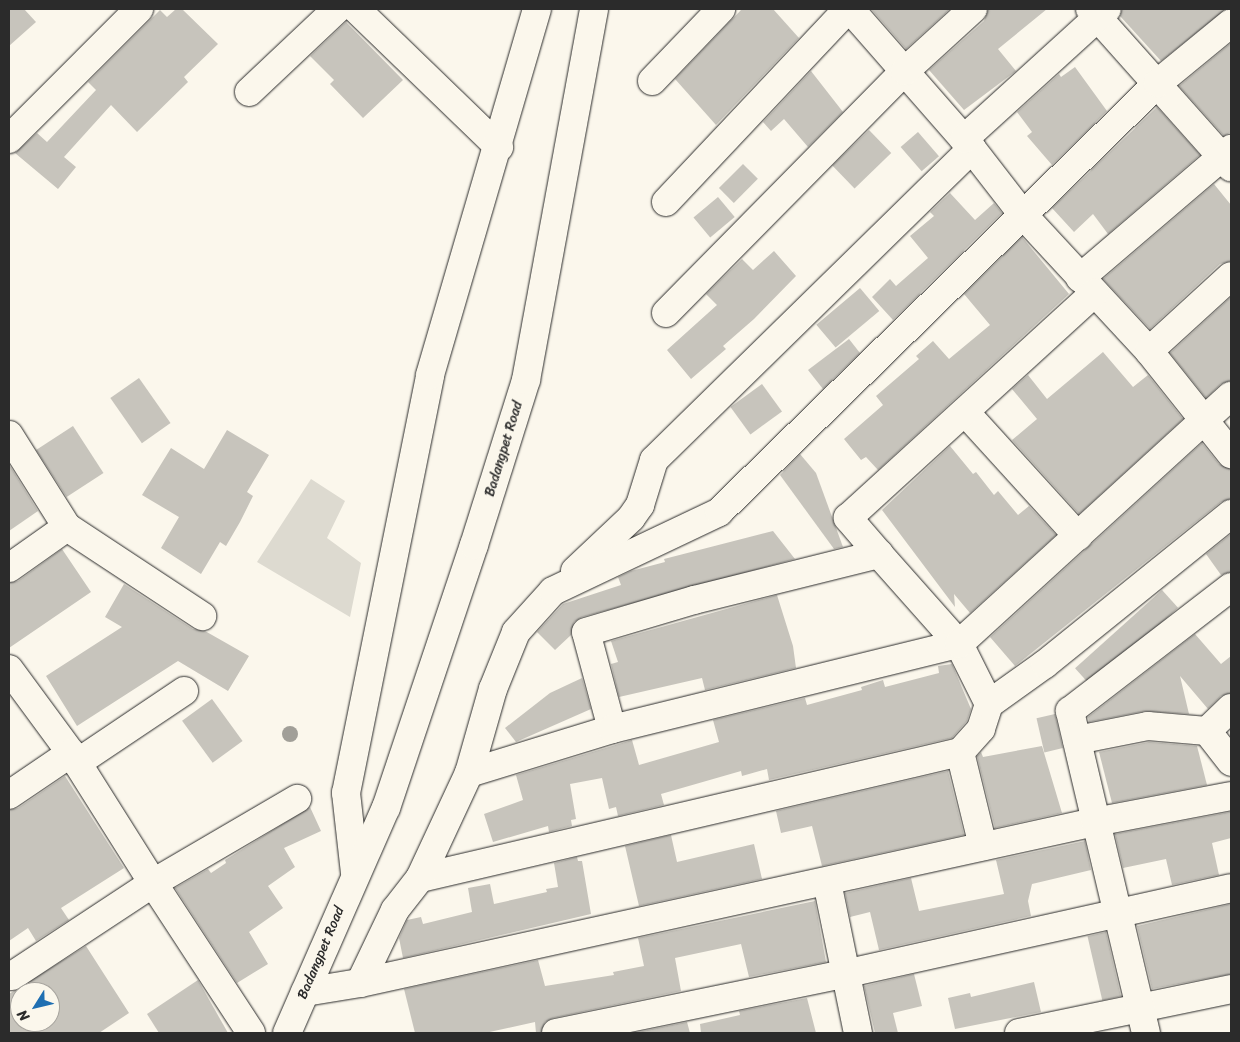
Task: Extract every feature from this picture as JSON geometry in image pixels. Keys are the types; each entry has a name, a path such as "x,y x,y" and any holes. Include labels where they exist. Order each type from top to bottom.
{"street":[{"path":"9,139 139,9"},
{"path":"249,92 337,9"},
{"path":"356,9 499,147"},
{"name":"Badangpet Road","path":"355,873 346,793 430,375 499,147 537,9"},
{"name":"Badangpet Road","path":"287,1033 355,873 386,808 474,546 526,380 594,9"},
{"path":"652,81 720,9"},
{"path":"666,202 849,9 968,144 1024,216 1149,351 1231,454"},
{"path":"666,313 905,71 974,9"},
{"path":"360,983 395,910 420,878 469,773 493,689 516,632 554,590 631,518 640,505 654,460 1098,11 1158,83 1228,158 1087,285 965,412 848,518 959,644 988,704"},
{"path":"554,590 719,512 1158,83 1231,23"},
{"path":"1149,351 1231,276"},
{"path":"469,773 612,729 959,644 1231,396"},
{"path":"965,412 1078,536"},
{"path":"9,435 67,527 202,616"},
{"path":"420,878 960,752 981,729 988,704 1045,664 1231,514"},
{"path":"9,568 67,527"},
{"path":"612,729 586,632 694,600 879,554"},
{"path":"1142,1020 1115,912 1070,710 1231,587"},
{"path":"9,669 74,758 251,1033"},
{"path":"9,795 184,691"},
{"path":"1206,731 1231,708"},
{"path":"1077,740 1148,726 1206,731 1231,762"},
{"path":"960,752 983,846"},
{"path":"306,992 360,983 1095,822 1231,796"},
{"path":"12,976 153,883 297,799"},
{"path":"827,882 844,974 858,1033"},
{"path":"556,1033 844,974 1115,912 1231,888"},
{"path":"1019,1033 1142,1020 1231,989"}],"shaded area":[{"path":"311,479 345,501 327,538 361,563 350,617 257,562"}],"building":[{"path":"9,9 24,9 36,22 9,46"},
{"path":"176,9 182,9 218,44 184,77 188,82 137,132 111,105 64,157 76,167 58,189 15,153 37,133 47,142 96,90 88,82 160,10 167,17"},
{"path":"742,9 773,9 799,38 716,125 675,79"},
{"path":"871,9 950,9 906,49"},
{"path":"988,9 1047,9 998,49 1016,71 964,110 929,70 984,21"},
{"path":"1122,9 1226,9 1161,61 1120,16"},
{"path":"346,22 403,80 363,118 330,84 334,80 310,56"},
{"path":"1231,43 1231,132 1224,136 1179,86"},
{"path":"1075,67 1107,111 1052,165 1027,136 1032,132 1017,112 1059,74 1061,77"},
{"path":"811,71 843,112 808,147 784,119 771,131 763,122"},
{"path":"1157,107 1200,155 1108,234 1093,214 1074,232 1052,208"},
{"path":"869,130 891,153 855,188 832,165"},
{"path":"918,132 939,156 922,171 901,147"},
{"path":"743,164 758,179 734,203 719,188"},
{"path":"1214,184 1231,205 1231,261 1220,264 1150,329 1103,279"},
{"path":"950,193 975,220 994,203 1002,213 893,320 872,297 890,279 896,286 928,258 910,236 934,216 930,212"},
{"path":"718,197 735,217 710,237 693,218"},
{"path":"1022,237 1069,294 878,470 866,457 861,460 844,439 883,405 876,396 919,359 916,356 933,341 949,359 990,325 964,294"},
{"path":"774,251 796,276 754,319 723,346 726,349 691,379 667,350 717,305 706,294 742,259 753,270"},
{"path":"860,288 879,311 836,348 816,325"},
{"path":"1231,297 1231,381 1221,384 1206,398 1170,353"},
{"path":"849,339 860,353 823,389 808,370"},
{"path":"1103,352 1133,387 1148,375 1183,419 1079,514 1012,440 1037,419 1012,389 1028,375 1047,399"},
{"path":"139,378 171,423 142,443 110,398"},
{"path":"762,384 782,412 750,434 730,407"},
{"path":"73,426 103,473 67,497 36,450"},
{"path":"227,430 269,455 247,492 253,496 240,522 226,546 220,542 201,574 161,548 179,517 142,495 171,448 204,469"},
{"path":"1202,443 1219,464 1231,469 1231,499 1221,502 1015,666 990,637"},
{"path":"950,446 973,474 976,472 994,495 998,491 1018,515 1029,506 1056,535 970,613 954,594 955,607 882,510"},
{"path":"800,454 816,473 843,547 834,549 780,475"},
{"path":"9,467 38,511 9,531"},
{"path":"773,531 795,559 582,617 574,622 571,635 555,650 537,632 563,604 621,585 618,577 631,571 665,562 664,559"},
{"path":"1231,534 1231,572 1221,575 1206,554"},
{"path":"62,549 91,592 9,648 9,583 18,581"},
{"path":"124,584 193,629 205,631 249,656 228,691 178,661 77,726 46,676 122,627 105,617"},
{"path":"1162,590 1178,608 1091,686 1075,668"},
{"path":"777,595 793,646 796,668 705,690 702,678 619,697 611,664 618,662 611,641"},
{"path":"1195,634 1221,664 1231,656 1231,693 1221,696 1208,709 1180,676 1189,714 1145,711 1089,722 1088,717"},
{"path":"952,664 971,709 967,721 952,738 769,780 767,769 742,776 741,771 661,794 664,805 618,816 616,807 609,809 602,778 570,784 576,819 571,820 572,826 549,832 548,826 493,842 484,814 523,800 516,775 632,740 639,765 719,742 713,720 805,698 807,705 862,690 861,687 883,680 885,687 939,673 938,666"},
{"path":"582,678 591,709 516,742 505,728 550,693"},
{"path":"212,699 243,741 213,763 182,721"},
{"path":"1055,714 1063,748 1044,752 1036,718"},
{"path":"1149,742 1197,746 1207,785 1112,803 1099,752"},
{"path":"1042,746 1062,813 995,828 977,756 981,752 983,757"},
{"path":"948,771 964,835 822,866 812,826 781,833 776,811"},
{"path":"65,776 124,868 61,908 69,920 36,941 28,928 9,941 9,810 18,808"},
{"path":"310,807 321,831 284,848 295,867 268,886 283,908 249,932 268,964 237,983 175,888 208,869 211,873 226,863 225,860"},
{"path":"1230,812 1231,838 1212,843 1219,875 1172,885 1166,859 1123,868 1115,834"},
{"path":"671,835 677,862 754,844 762,879 639,906 625,846"},
{"path":"1085,841 1091,870 1032,884 1028,901 1031,916 879,950 870,912 850,917 845,893 911,878 919,911 1004,894 996,860"},
{"path":"577,857 578,861 582,861 591,914 403,958 399,938 407,920 421,917 423,924 472,912 468,888 490,884 494,904 547,892 546,889 558,887 554,863"},
{"path":"815,901 826,962 749,977 741,944 675,958 681,991 553,1018 545,1022 541,1033 536,1033 535,1022 485,1033 415,1033 404,989 538,960 545,986 614,975 613,972 644,966 638,938"},
{"path":"1231,904 1231,974 1152,989 1137,926"},
{"path":"1106,932 1121,996 1102,1001 1087,936"},
{"path":"86,946 129,1013 99,1033 9,1033 10,993 10,1032 60,1032 60,982 28,982"},
{"path":"914,974 922,1006 893,1013 898,1033 875,1033 864,986"},
{"path":"198,980 228,1033 159,1033 147,1014"},
{"path":"1034,982 1041,1012 955,1029 948,998 970,993 971,997"},
{"path":"807,998 816,1033 701,1033 700,1024 740,1015 739,1011"},
{"path":"687,1022 690,1033 633,1033"}]}
